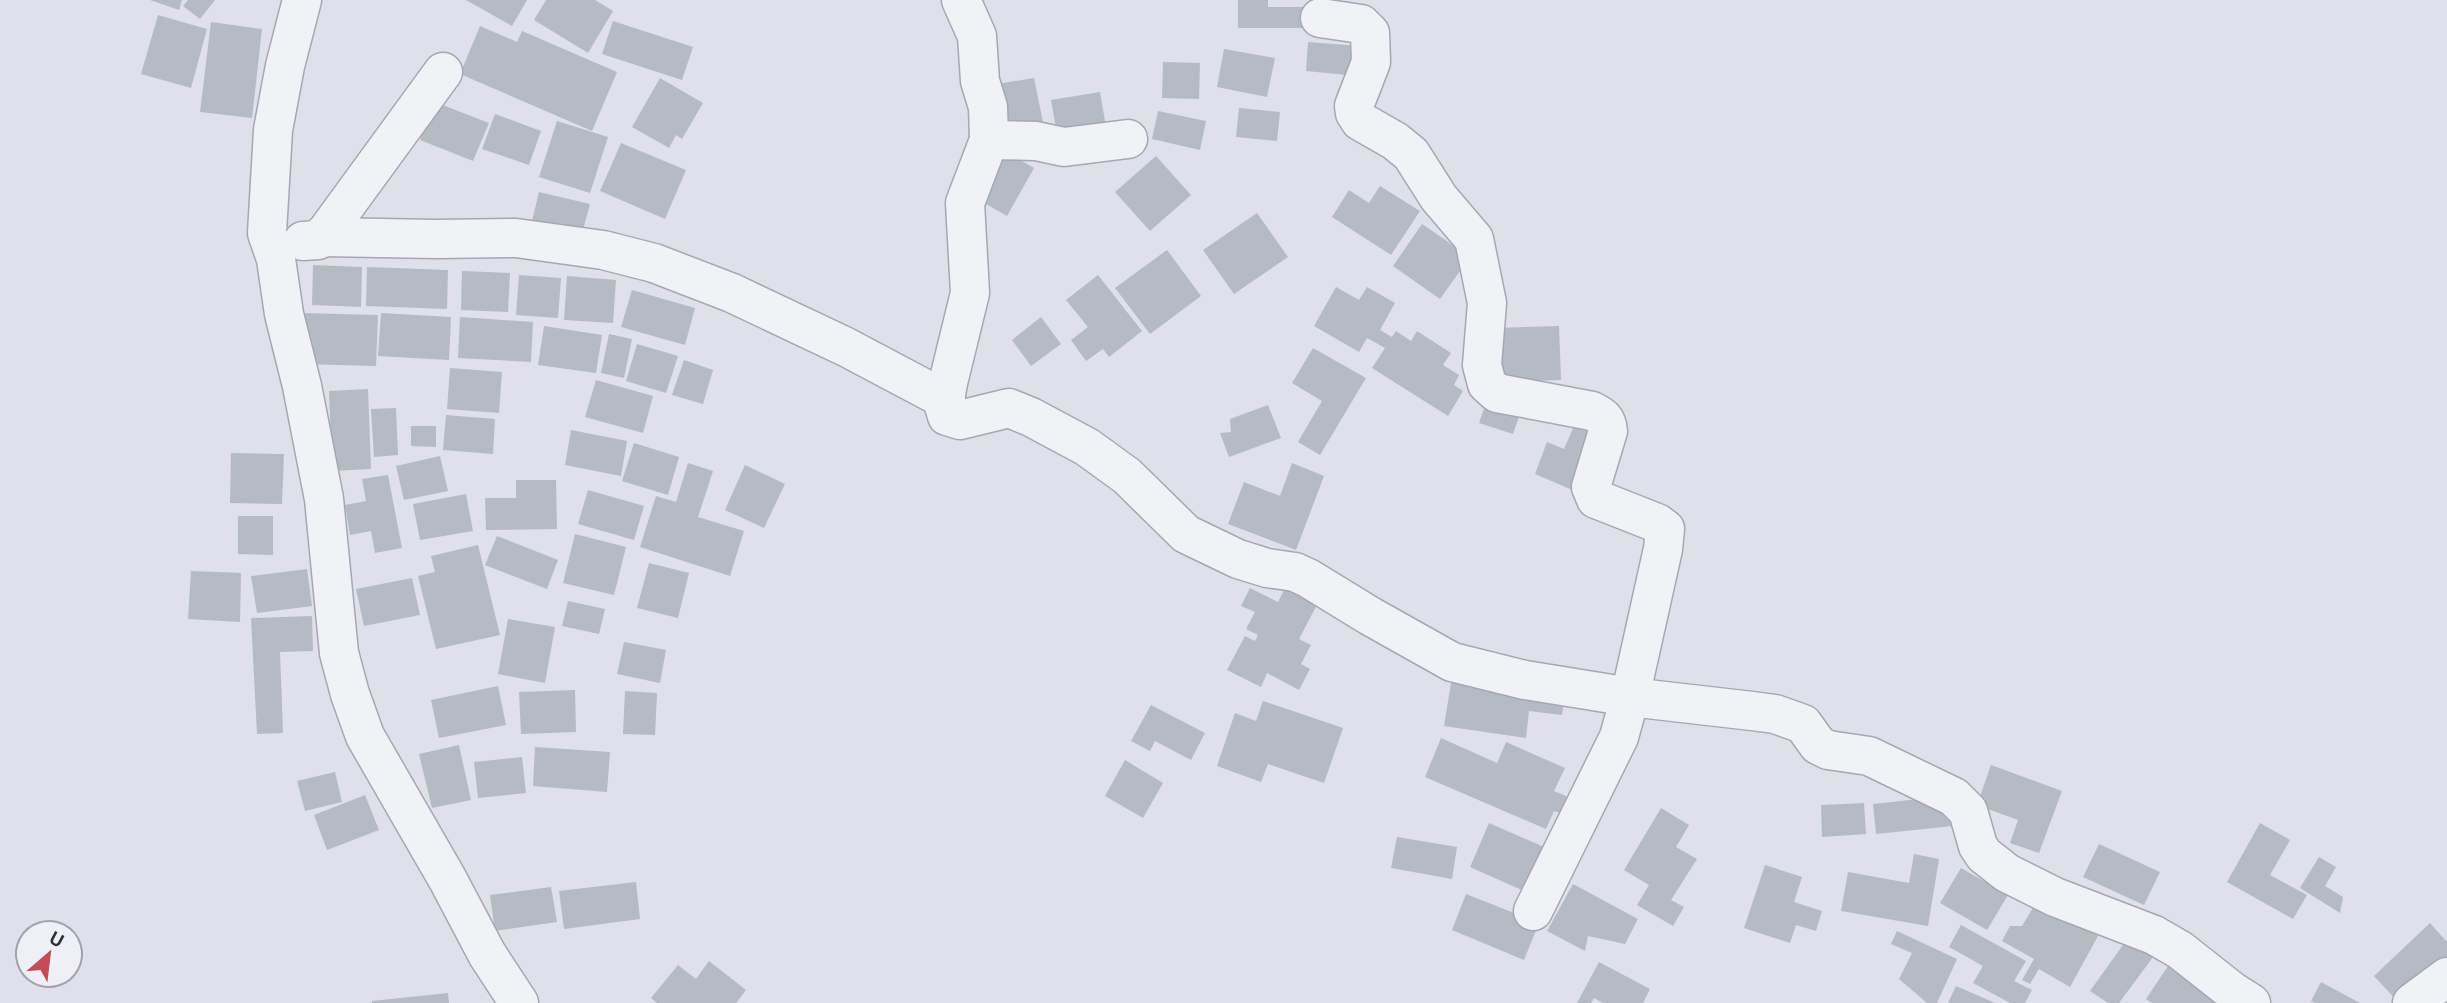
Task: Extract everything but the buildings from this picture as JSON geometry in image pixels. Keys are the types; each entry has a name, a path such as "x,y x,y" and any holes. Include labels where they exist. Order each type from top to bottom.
{"street":[{"path":"302,0 285,66 273,130 267,233 276,258 284,314 302,386 324,499 339,653 365,736 448,880 487,954 519,1003"},
{"path":"961,0 977,36 980,81 988,107 989,140 965,203 970,293 948,383 945,410 947,416 955,420 1009,408 1031,417 1087,447 1127,476 1186,534 1238,559 1267,568 1295,572 1308,578 1370,617 1452,662 1525,680 1630,697 1752,710 1782,716 1802,724 1818,745 1828,750 1869,755 1962,803 1968,811 1978,846 1984,855 2007,873 2055,897 2154,935 2180,950 2251,1003"},
{"path":"1320,18 1361,24 1370,33 1371,62 1354,106 1355,113 1360,121 1395,141 1411,154 1439,198 1474,239 1487,303 1482,366 1487,384 1497,393 1601,415 1607,422 1608,431 1591,487 1592,493 1596,499 1657,523 1665,530 1619,737 1533,911"},
{"path":"322,237 443,72"},
{"path":"989,140 1036,142 1064,147 1128,139"},
{"path":"267,233 302,241 322,237 516,238 603,250 654,263 732,293 846,347 946,400"},
{"path":"2412,1003 2447,977"}]}
